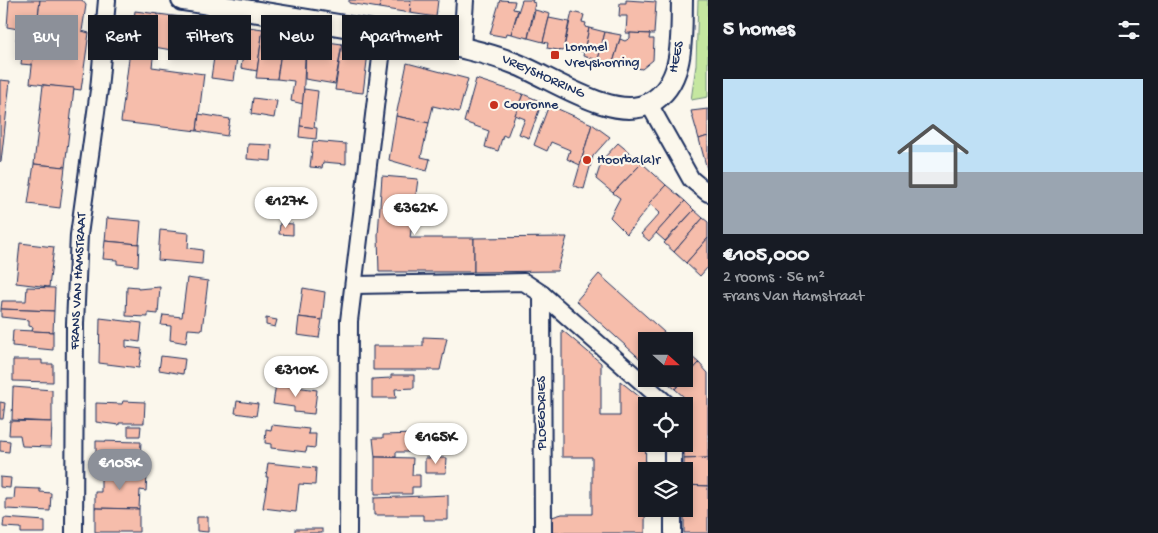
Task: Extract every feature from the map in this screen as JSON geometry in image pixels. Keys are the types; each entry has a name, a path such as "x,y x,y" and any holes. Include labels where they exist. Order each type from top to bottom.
{"main road":[{"name":"VREYSHORRING","path":"182,0 342,26"},
{"name":"HEES","path":"649,104 662,94 677,68 681,43 682,0"},
{"name":"VREYSHORRING","path":"459,47 517,64 577,94 612,106 628,108 649,104"}],"street":[{"name":"FRANS VAN HAMSTRAAT","path":"74,533 75,324 79,235 99,90 106,0"},
{"path":"462,48 465,0"},
{"path":"348,533 349,322 381,60"},
{"path":"649,104 691,179 708,193"},
{"path":"354,285 524,282 542,294 659,397"},
{"name":"PLOEGDRIES","path":"542,294 543,533"},
{"path":"673,517 673,533"}],"green space":[{"path":"698,0 708,0 708,97 691,100 696,65"}],"building":[{"path":"9,0 40,0 38,15 15,15 15,28 7,27"},
{"path":"40,0 82,0 86,5 82,31 88,33 88,40 81,90 30,83 33,60 78,60 78,15 38,15"},
{"path":"349,0 381,0 379,8 349,3"},
{"path":"381,0 411,0 410,13 379,8"},
{"path":"411,0 438,0 436,15 410,13"},
{"path":"500,0 515,1 513,9 518,10 511,34 507,33 506,37 490,34"},
{"path":"522,0 533,0 532,2 535,3 528,38 511,34"},
{"path":"626,0 656,2 654,34 626,33 627,16 619,16 620,3 626,3"},
{"path":"535,10 550,14 543,42 528,38"},
{"path":"135,11 158,14 158,15 134,15"},
{"path":"572,12 584,15 582,22 586,23 585,27 589,28 584,52 564,47"},
{"path":"158,15 168,15 168,49 158,48"},
{"path":"549,18 569,22 563,51 547,48 548,43 543,42"},
{"path":"251,27 261,29 257,71 241,68 242,60 251,60"},
{"path":"589,28 605,32 598,60 583,56"},
{"path":"605,32 621,35 613,63 598,60"},
{"path":"630,33 650,34 649,39 654,39 653,60 642,69 613,63 620,39 625,41 630,38"},
{"path":"261,43 261,60 280,60 277,79 256,78"},
{"path":"332,43 342,44 335,84 305,79 305,60 332,60"},
{"path":"342,44 342,60 367,60 363,93 335,90"},
{"path":"22,60 33,60 32,65 21,64"},
{"path":"129,60 153,60 152,67 204,74 197,131 121,122"},
{"path":"214,60 237,60 234,81 211,78"},
{"path":"280,60 305,60 303,104 291,101 294,81 277,79"},
{"path":"407,63 468,79 459,112 433,106 429,123 396,116"},
{"name":"Couronne","path":"476,79 523,94 507,137 503,135 498,151 485,147 489,131 464,122"},
{"path":"0,80 10,81 1,162 0,161"},
{"path":"43,85 74,88 65,167 34,164"},
{"path":"304,89 318,91 314,128 300,126"},
{"path":"523,94 542,102 529,138 519,134 525,119 515,115"},
{"path":"253,98 277,101 274,118 251,114"},
{"path":"549,105 592,124 580,165 567,159 570,150 551,142 547,151 534,145"},
{"path":"708,109 708,136 699,139 691,111"},
{"path":"199,114 230,119 227,136 197,131"},
{"path":"396,116 429,123 421,157 430,159 427,171 389,160"},
{"name":"Hoorba(a)r","path":"592,124 610,137 593,156 584,189 574,186"},
{"path":"300,126 317,128 316,139 299,137"},
{"path":"708,136 708,173 699,139"},
{"path":"313,141 346,144 346,164 323,162 322,168 310,167"},
{"path":"618,143 642,163 613,193 596,179 602,160"},
{"path":"248,144 272,145 271,161 247,159"},
{"path":"642,163 666,185 627,234 610,217 620,198 613,193"},
{"path":"34,164 65,167 60,208 28,204"},
{"path":"382,176 418,179 410,238 474,238 474,272 379,272 378,235"},
{"path":"666,185 685,201 649,241 641,234 660,213 649,203"},
{"path":"685,201 694,210 665,241 656,233"},
{"path":"694,210 703,218 674,252 664,243"},
{"path":"107,218 141,221 139,244 105,241"},
{"path":"703,218 708,222 708,238 686,263 674,252"},
{"path":"280,223 293,224 293,235 279,234"},
{"path":"160,230 189,233 188,248 203,250 202,264 158,260"},
{"path":"567,237 557,271 474,272 474,238"},
{"path":"708,238 708,267 700,276 686,263"},
{"path":"105,241 139,244 138,266 117,264 117,260 103,259"},
{"path":"20,243 54,247 49,287 16,283"},
{"path":"599,274 664,332 638,332 638,357 576,301"},
{"path":"187,278 208,281 202,330 188,329 186,343 170,340 171,326 161,325 163,315 182,317"},
{"path":"127,286 138,287 138,289 160,287 158,314 148,313 148,317 126,316"},
{"path":"27,287 55,288 54,311 1,309 2,301 26,301"},
{"path":"303,288 325,292 322,320 299,317"},
{"path":"1,309 54,311 53,332 32,331 33,327 29,326 29,320 1,317"},
{"path":"299,317 322,320 319,338 297,335"},
{"path":"100,318 142,323 140,342 126,340 126,347 142,349 139,368 99,363"},
{"path":"266,318 277,320 275,327 266,325"},
{"path":"13,330 53,332 53,350 12,346"},
{"path":"562,330 601,363 601,416 620,416 620,381 640,397 638,397 638,452 646,452 646,462 638,462 638,517 645,517 645,533 552,533 552,517 562,514 592,514 592,457 562,457"},
{"path":"423,337 447,338 440,370 373,370 373,346 423,346"},
{"path":"161,356 185,359 183,374 159,370"},
{"path":"693,358 699,363 693,370"},
{"path":"13,360 42,360 42,364 53,364 53,382 13,381"},
{"path":"699,363 708,373 708,458 684,459 684,452 693,452 693,397 684,397 675,389 693,387 693,370"},
{"path":"391,375 414,375 414,388 395,389 396,398 372,398 372,379 391,378"},
{"path":"276,384 317,390 314,414 294,412 294,407 273,404"},
{"path":"13,387 52,390 52,422 12,420"},
{"path":"123,401 145,402 144,423 119,423 119,425 96,422 96,403 122,404"},
{"path":"237,401 258,404 256,416 235,413"},
{"path":"0,402 5,403 3,419 0,419"},
{"path":"10,421 52,422 51,447 22,446 20,435 9,435"},
{"path":"272,425 309,429 308,434 316,434 315,448 307,447 306,452 271,448 271,444 265,443 266,429 271,430"},
{"path":"128,426 141,426 140,436 128,436"},
{"path":"431,429 455,429 455,439 430,440"},
{"path":"415,434 415,452 396,452 396,457 375,457 373,438 383,438 383,435"},
{"path":"0,440 10,441 9,452 0,451"},
{"path":"96,441 141,442 140,458 147,458 147,475 101,474 102,456 96,456"},
{"path":"375,457 413,458 412,475 420,475 420,487 412,487 412,494 375,494"},
{"path":"425,458 447,458 446,473 425,473"},
{"path":"708,458 708,486 693,485 693,462 684,462 684,459"},
{"path":"268,463 316,468 315,485 299,484 296,512 263,508 268,477 266,477"},
{"path":"101,474 147,475 146,491 140,490 139,509 95,508 95,492 101,492"},
{"path":"0,477 11,478 10,488 0,487"},
{"path":"693,485 708,486 708,533 684,533 684,517 693,517"},
{"path":"15,488 40,489 40,492 51,493 50,511 6,509 6,499 14,499"},
{"path":"448,495 448,520 423,520 423,515 374,515 374,498"},
{"path":"95,508 139,509 139,532 95,532"},
{"path":"197,517 208,517 208,532 197,531"},
{"path":"4,518 45,521 45,533 21,533 21,528 3,527"},
{"path":"295,529 322,529 322,533 295,533"}],"place":[{"name":"Lommel Vreyshorring","path":"555,55"},
{"name":"Couronne","path":"494,105"},
{"name":"Hoorba(a)r","path":"587,160"}]}
